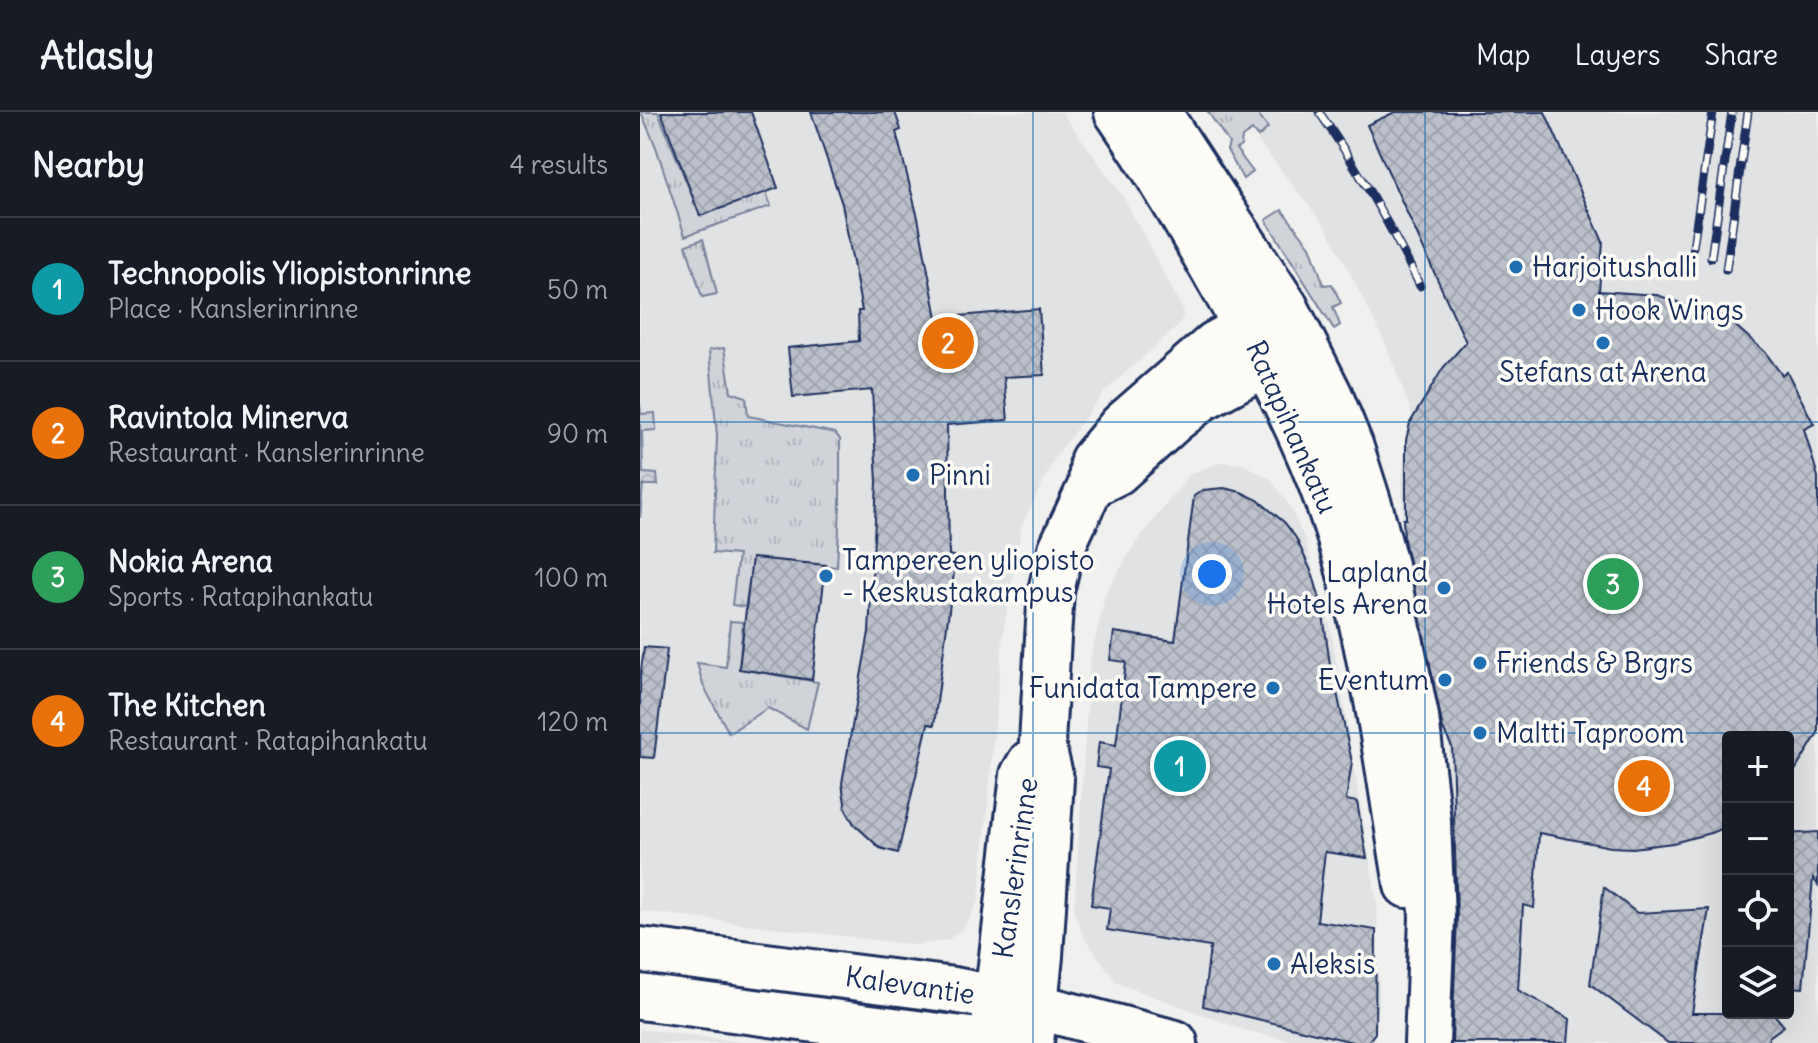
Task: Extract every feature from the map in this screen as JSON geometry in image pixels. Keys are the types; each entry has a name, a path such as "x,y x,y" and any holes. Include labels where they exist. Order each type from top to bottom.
{"main road":[{"name":"Ratapihankatu","path":"1117,112 1202,249 1256,345 1321,485 1337,528 1371,667 1428,1026"},
{"name":"Ratapihankatu","path":"1158,112 1294,324 1330,396 1361,476 1385,565 1416,717 1428,821 1432,918 1428,1026"},
{"name":"Kanslerinrinne","path":"992,1043 1021,1016 1051,779 1042,743 1054,575 1064,541 1091,485 1117,472 1202,398 1256,345 1294,324"},
{"name":"Kalevantie","path":"640,950 954,990 1021,1016 1175,1043"},
{"name":"Kalevantie","path":"640,997 992,1043"}],"shaded area":[{"name":"Tampereen yliopisto - Keskustakampus","path":"640,112 1062,112 1124,198 1183,310 1177,327 1104,392 1056,456 1022,525 1004,626 979,900 965,926 948,940 916,945 640,911"},
{"path":"1242,112 1818,112 1818,1043 1444,1043 1449,746 1437,720 1403,566 1402,482 1406,440 1413,416 1384,340 1328,230 1256,138"},
{"path":"1221,462 1242,464 1271,479 1289,505 1305,540 1331,630 1377,903 1379,1005 1374,1043 1302,1043 1245,1030 1117,983 1084,937 1074,912 1090,661 1106,592 1137,541 1190,474"},
{"path":"640,1029 749,1043 640,1043"}],"green space":[{"path":"641,112 658,112 700,216 766,192 771,206 685,236 656,147"},
{"path":"1208,112 1256,112 1268,128 1258,137 1252,130 1242,137 1241,146 1236,149 1253,172 1243,179 1227,150 1229,143"},
{"path":"1282,210 1310,246 1324,285 1332,284 1341,303 1333,307 1340,325 1334,329 1266,220"},
{"path":"703,239 717,294 702,297 686,245"},
{"path":"724,348 731,392 746,397 748,416 835,433 840,439 837,567 753,558 745,607 732,605 738,555 713,553 717,435 709,350"},
{"path":"640,404 641,414 655,413 656,430 642,431 643,473 657,474 658,485 643,485 640,518"},
{"path":"730,621 743,622 739,669 818,682 807,729 768,708 729,733 703,685 697,663 726,667"}],"building":[{"path":"661,112 751,112 778,188 700,216"},
{"name":"Pinni","path":"811,112 895,112 901,130 896,132 918,218 937,318 1039,309 1044,375 1004,377 1008,420 947,425 949,555 956,557 934,725 928,724 898,853 880,848 854,824 846,810 842,783 869,632 877,482 872,390 793,397 788,348 859,341 858,311 862,311 842,204"},
{"path":"1395,112 1545,112 1603,242 1599,291 1657,295 1713,318 1716,313 1765,352 1782,375 1787,372 1814,424 1804,429 1818,477 1818,733 1794,772 1794,731 1722,731 1722,829 1714,832 1673,843 1633,848 1611,847 1539,833 1534,908 1523,905 1518,990 1570,1019 1568,1043 1452,1043 1457,917 1452,747 1443,729 1404,540 1403,519 1406,519 1406,440 1410,423 1443,368 1466,342 1367,125"},
{"path":"1224,488 1258,500 1285,523 1296,538 1313,575 1322,607 1330,665 1326,687 1336,688 1352,762 1346,800 1357,802 1367,858 1325,852 1317,921 1376,930 1375,1033 1367,1043 1203,1006 1210,947 1107,930 1110,908 1091,905 1109,769 1096,767 1099,742 1116,745 1126,662 1110,660 1114,632 1175,641 1194,496 1203,490"},
{"path":"752,558 826,565 812,680 739,669"},
{"path":"644,647 667,649 654,758 640,757 640,678"},
{"path":"1818,832 1818,885 1813,878 1803,988 1794,987 1794,834"},
{"path":"1604,887 1637,913 1709,909 1692,1013 1722,1013 1722,1019 1778,1019 1784,1026 1769,1037 1768,1043 1668,1043 1590,984"}],"railway":[{"path":"1319,112 1373,197 1420,286"},
{"path":"1693,247 1713,112"},
{"path":"1711,258 1732,112"},
{"path":"1726,270 1748,112"}],"place":[{"name":"Harjoitushalli","path":"1516,267"},
{"name":"Hook Wings","path":"1579,310"},
{"name":"Ravintola Minerva","path":"948,343"},
{"name":"Stefans at Arena","path":"1603,343"},
{"name":"Pinni","path":"913,475"},
{"name":"Tampereen yliopisto - Keskustakampus","path":"826,576"},
{"name":"Nokia Arena","path":"1613,584"},
{"name":"Lapland Hotels Arena","path":"1444,588"},
{"name":"Friends & Brgrs","path":"1480,663"},
{"name":"Eventum","path":"1445,680"},
{"name":"Funidata Tampere","path":"1273,688"},
{"name":"Maltti Taproom","path":"1480,733"},
{"name":"Technopolis Yliopistonrinne","path":"1180,766"},
{"name":"The Kitchen","path":"1644,786"},
{"name":"Aleksis","path":"1274,964"}]}
